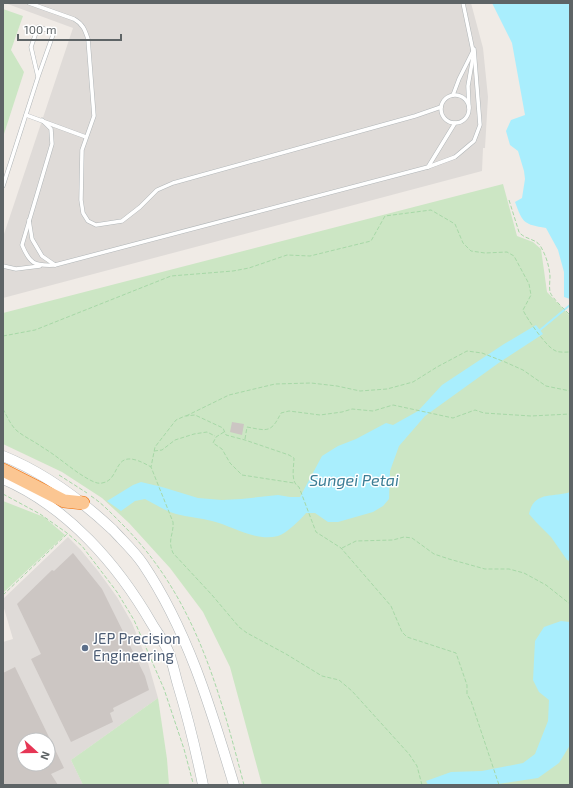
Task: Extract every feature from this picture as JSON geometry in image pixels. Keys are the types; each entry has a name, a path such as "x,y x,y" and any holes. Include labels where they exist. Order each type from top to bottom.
{"highway":[{"path":"3,470 64,501 83,503"}],"main road":[{"path":"3,456 32,469 83,503 121,539 142,563 162,594 184,637 205,692 234,785"},
{"path":"3,479 37,498 58,512 82,532 126,582 168,653 190,725 203,785"}],"lane":[{"path":"29,3 74,19 81,23 88,39 94,116 82,150 81,200 83,213 88,221 96,225 122,221 140,207 157,190 173,183 441,108"},
{"path":"3,266 16,268 55,265 428,167 455,157 474,141 480,125 474,49 463,3"},
{"path":"3,186 54,32 38,27 31,47 38,77"},
{"path":"453,95 474,49"},
{"path":"469,108 466,100 458,95 453,95 445,99 441,108 443,116 446,120 455,123 460,122 467,117 469,108 468,86 474,49"},
{"path":"26,115 86,137"},
{"path":"42,120 51,129 52,144 22,245 28,259 42,266"},
{"path":"428,167 455,123"},
{"path":"29,219 32,239 42,256 55,265"}],"path":[{"path":"509,200 517,226 522,236 534,240 540,244 546,256 550,277 550,291 570,315"},
{"path":"3,336 35,330 171,276 233,271 249,268 287,255 310,256 371,241 384,216 431,210 455,224 463,243 471,251 485,253 507,252 514,256 529,284 531,295 523,310 526,316 549,346 556,351 570,352"},
{"path":"422,785 417,766 405,749 352,691 339,680 322,676 286,654 248,634 239,627 173,553 170,546 170,539 174,528 171,516 151,467 155,447 176,420 229,395 275,384 312,383 360,391 387,389 414,382 436,367 466,352 482,353 523,370 546,386 570,391"},
{"path":"245,440 247,427 265,431 274,426 281,413 289,411 320,415 352,410 373,411 393,405 453,418 475,410 484,413 531,416 570,414"},
{"path":"3,409 13,426 23,435 42,446 91,481 103,483 109,480 120,463 125,459 133,458 151,467"},
{"path":"186,416 195,415 223,428 226,435 289,454 294,458 293,477 296,486 299,487 316,532 341,548 392,606 402,632 407,637 456,653 466,685 467,694 499,785"},
{"path":"154,451 162,450 176,440 194,434 207,432 216,436"},
{"path":"224,432 216,436 213,443 222,449 230,463 242,475 295,483"},
{"path":"3,494 40,514 68,533 82,546 117,592 134,620 164,689 194,785"},
{"path":"3,595 68,533"},
{"path":"341,548 356,541 394,540 404,537 412,538 434,554 449,559 485,569 509,569 524,573 546,585 570,604"}],"shaded area":[{"path":"5,3 471,3 483,48 488,97 482,171 3,298 3,237 73,28"},
{"path":"68,537 98,571 117,597 132,623 148,663 158,698 71,760 83,785 3,785 3,642 13,639 3,605 3,599"}],"green space":[{"path":"3,9 23,16 11,50 24,72 3,137"},
{"path":"503,184 517,236 533,242 541,249 547,292 570,316 570,785 262,785 230,667 203,612 170,568 129,523 102,498 62,472 3,444 3,313"},
{"path":"3,501 44,517 65,535 3,593"},
{"path":"158,698 167,759 169,785 83,785 71,760"}],"water":[{"path":"492,3 570,3 570,299 564,297 564,272 558,250 546,228 525,222 520,215 515,202 522,198 525,179 524,171 518,151 510,145 506,131 511,120 525,115 512,43"},
{"name":"Sungei Petai","path":"536,325 543,334 500,362 425,416 399,446 390,471 389,499 383,506 373,512 338,522 328,522 315,513 306,513 297,523 278,536 261,537 244,533 220,523 176,514 145,499 135,501 121,511 107,501 133,485 141,482 198,498 222,500 278,495 300,497 322,456 338,446 356,439 386,423 393,425 418,411 442,385 504,344"},
{"path":"570,492 570,561 567,560 551,537 529,514 535,501 540,498"},
{"path":"561,621 570,622 570,745 559,763 538,778 491,785 428,785 426,781 451,772 482,771 523,763 535,754 548,721 549,700 539,692 533,680 535,641 544,627"}],"building":[{"path":"232,422 244,424 242,435 230,432"},
{"path":"73,553 102,589 145,676 149,690 113,708 114,711 110,713 113,722 71,742 31,659 41,654 17,604 52,570 54,571"},
{"path":"15,667 47,732 16,732 16,772 55,772 51,774 58,785 3,785 3,673"},
{"path":"56,752 64,768 56,772"}],"waterway":[{"name":"Sungei Petai","path":"540,330 570,305"}],"place":[{"name":"JEP Precision Engineering","path":"85,648"}]}
